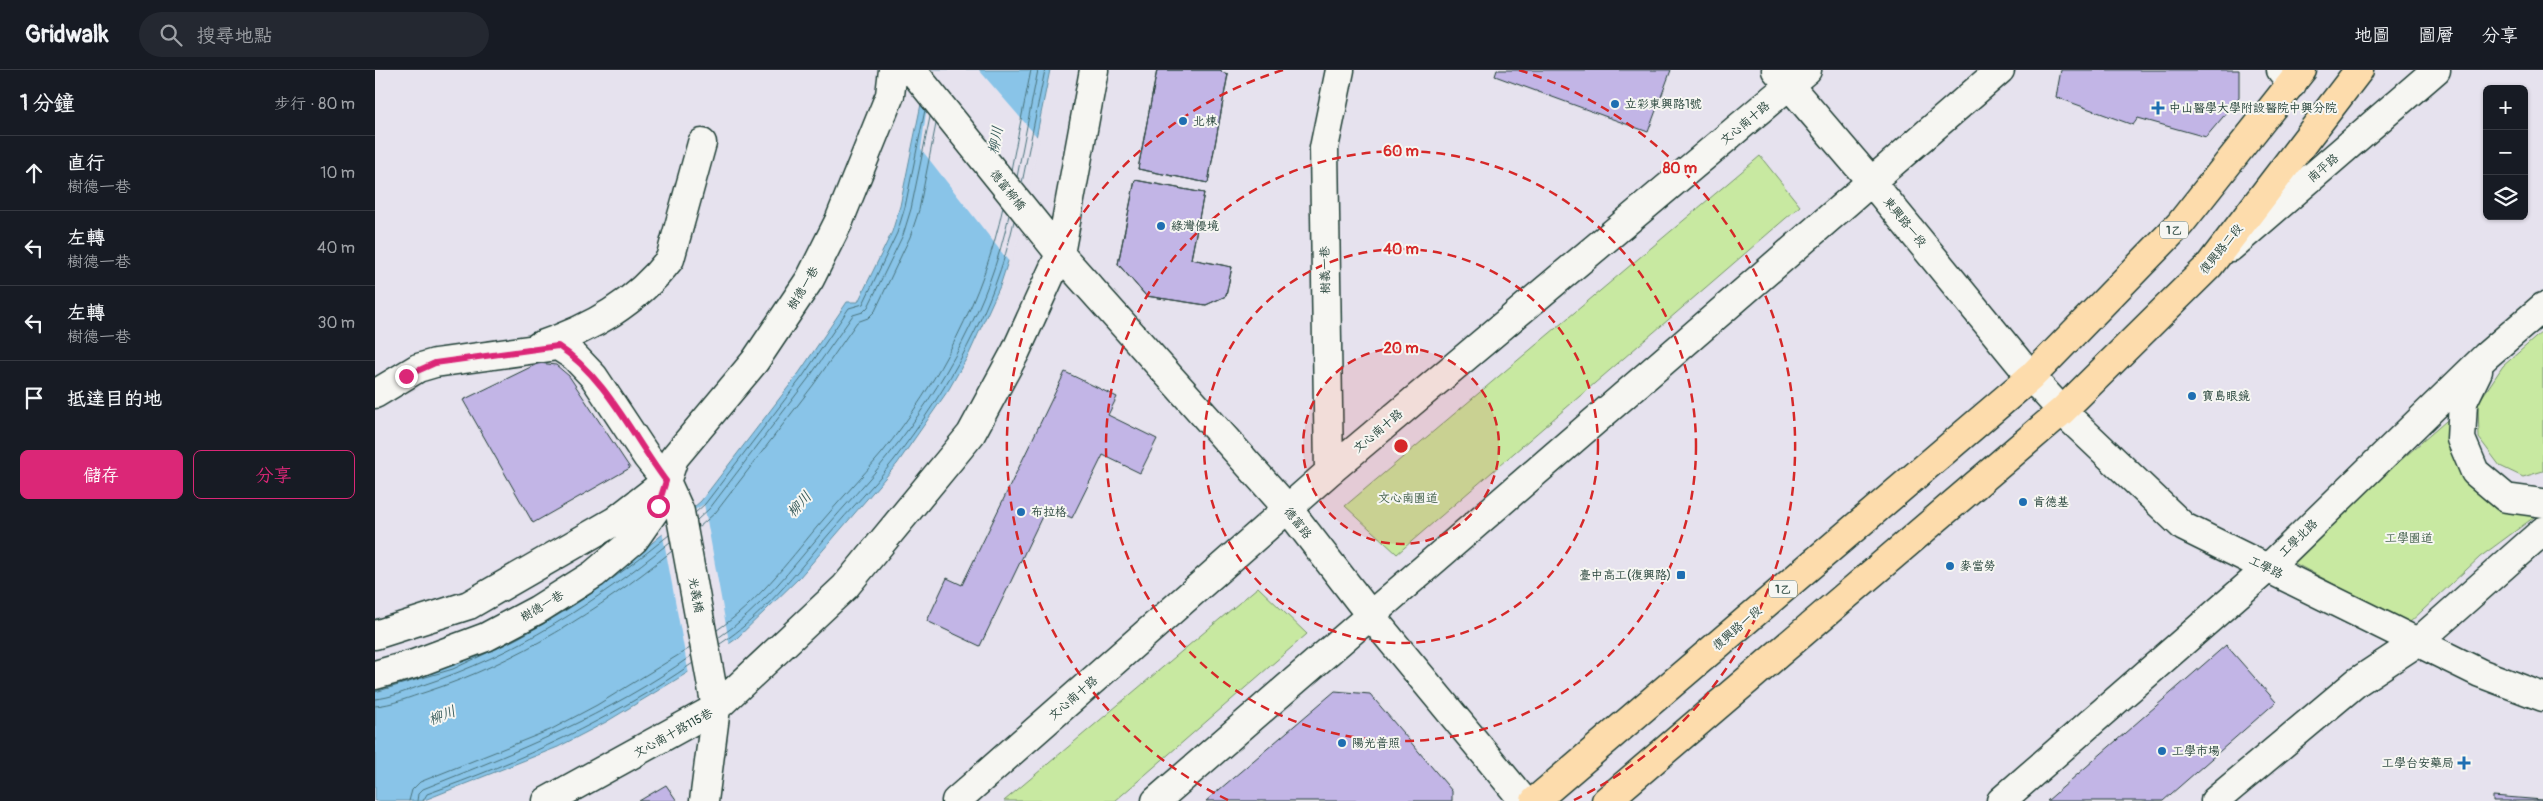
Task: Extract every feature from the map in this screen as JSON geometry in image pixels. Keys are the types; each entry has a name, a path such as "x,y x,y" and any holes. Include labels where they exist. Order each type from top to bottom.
{"main road":[{"name":"復興路二段","path":"2063,411 2209,266 2359,70"},
{"name":"1乙","path":"2031,377 2180,224 2292,75"},
{"name":"復興路一段","path":"1535,801 2031,377"},
{"path":"1605,801 2063,411"}],"street":[{"path":"716,708 845,588 971,434 1016,351 1061,254 1094,70"},
{"name":"樹義一巷","path":"1329,472 1324,148 1340,70"},
{"path":"1156,801 1371,616 1870,180 2000,70"},
{"name":"南平路","path":"2209,266 2436,70"},
{"name":"德富柳橋","path":"908,73 1061,254"},
{"name":"樹德一巷","path":"375,675 414,664 486,637 537,610 594,574 634,540 658,506 674,458 755,361 810,279 839,221 890,95 908,73"},
{"name":"文心南十路","path":"956,801 1289,510 1329,472 1791,75"},
{"name":"東興路一段","path":"1791,75 1870,180 2031,377"},
{"path":"523,351 567,336 605,317 627,304 661,271 670,259 702,143"},
{"name":"德富路","path":"1061,254 1289,510 1371,616 1524,801"},
{"name":"工學北路","path":"2001,801 2268,568 2486,356 2543,307"},
{"path":"375,394 418,368 435,363 558,346 575,357 594,377 647,457 666,481 615,521 469,605 375,635"},
{"path":"2486,356 2463,402 2461,439 2475,472 2506,498 2543,503"},
{"name":"工學路","path":"2031,377 2063,411 2184,527 2419,641 2480,673 2543,697"},
{"name":"光義橋","path":"666,481 680,512 712,677 716,708"},
{"path":"2215,801 2357,682 2419,641 2543,531"},
{"name":"文心南十路115巷","path":"547,801 716,708"},
{"name":"文心南十路115巷","path":"704,801 716,708"}],"green space":[{"name":"文心南園道","path":"1760,156 1800,206 1397,554 1345,506"},
{"path":"2543,331 2543,471 2523,477 2500,466 2479,438 2478,403 2503,366"},
{"name":"工學園道","path":"2453,415 2458,462 2541,512 2480,557 2408,624 2287,559"},
{"path":"1258,587 1307,634 1115,801 1004,801"}],"water":[{"name":"柳川","path":"928,70 1050,70 1015,240 1000,286 969,354 949,389 897,464 799,578 736,639 687,673 606,722 558,747 422,801 375,801 375,688 625,565 701,501 799,373 847,302 858,302 892,232 900,206"}],"pier":[{"path":"932,70 979,70 1039,139 1018,240 1010,263 921,149"},
{"path":"704,504 730,647 689,675 662,531"}],"building":[{"name":"綠灣優境","path":"1157,70 1221,70 1221,72 1228,74 1208,183 1138,169"},
{"name":"綠灣優境","path":"1157,70 1221,70 1221,72 1228,74 1208,183 1138,169"},
{"name":"立彩東興路1號","path":"1497,70 1671,70 1648,132 1495,76"},
{"name":"中山醫學大學附設醫院中興分院","path":"2061,70 2239,70 2239,98 2206,137 2138,118 2133,125 2056,97"},
{"name":"綠灣優境","path":"1135,180 1204,193 1191,259 1232,267 1226,296 1206,305 1146,296 1118,264"},
{"name":"綠灣優境","path":"1135,180 1204,193 1191,259 1232,267 1226,296 1206,305 1146,296 1118,264"},
{"path":"539,363 556,365 569,376 630,468 533,523 463,400"},
{"name":"布拉格","path":"1065,372 1117,397 1108,415 1157,439 1140,473 1103,455 1072,518 1047,506 980,646 927,621 947,578 962,585"},
{"name":"工學市場","path":"2226,645 2276,702 2163,801 2047,801"},
{"name":"陽光普照","path":"1335,691 1370,694 1452,791 1452,801 1206,801"},
{"path":"666,785 677,801 639,801"},
{"path":"2493,796 2543,800 2543,801 2493,801"}],"place":[{"name":"立彩東興路1號","path":"1615,104"},
{"name":"中山醫學大學附設醫院中興分院","path":"2158,108"},
{"name":"北棟","path":"1183,121"},
{"name":"綠灣優境","path":"1161,226"},
{"name":"寶島眼鏡","path":"2192,396"},
{"name":"肯德基","path":"2023,502"},
{"name":"布拉格","path":"1021,512"},
{"name":"麥當勞","path":"1950,566"},
{"name":"臺中高工(復興路)","path":"1681,575"},
{"name":"陽光普照","path":"1342,743"},
{"name":"工學市場","path":"2162,751"},
{"name":"工學台安藥局","path":"2464,763"}],"route":[{"path":"406,376 418,368 459,358 558,346 575,357 594,377 647,457 666,481 658,506"}]}
